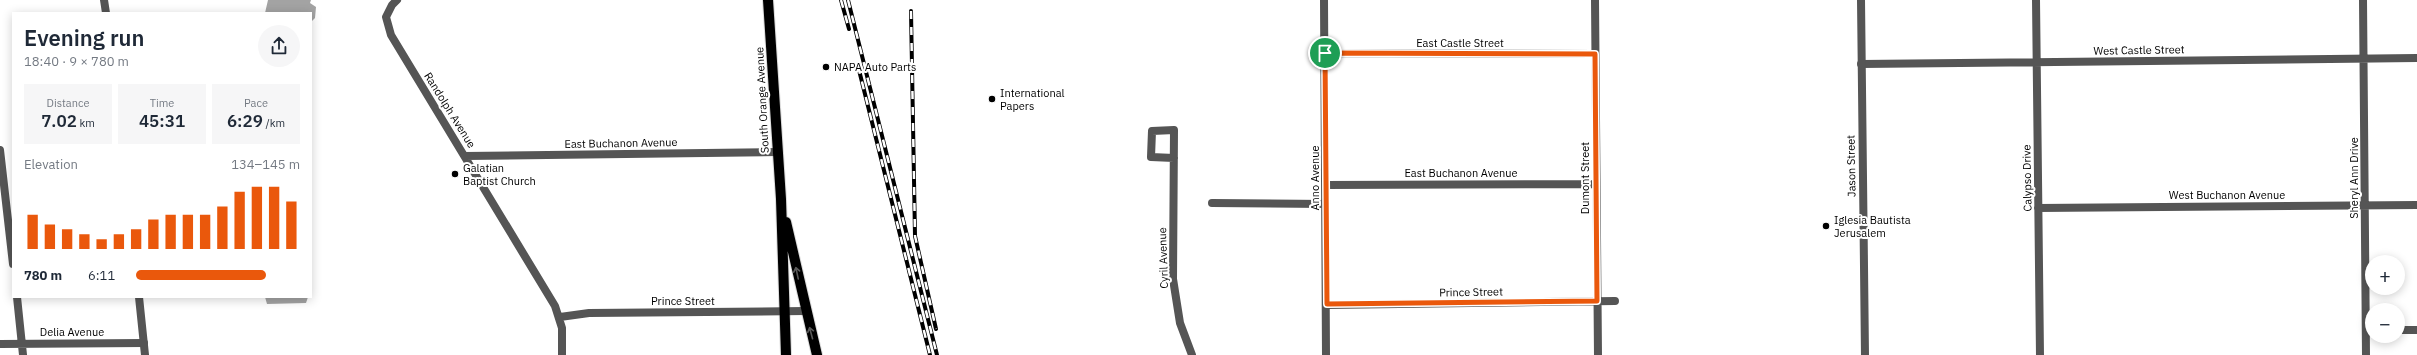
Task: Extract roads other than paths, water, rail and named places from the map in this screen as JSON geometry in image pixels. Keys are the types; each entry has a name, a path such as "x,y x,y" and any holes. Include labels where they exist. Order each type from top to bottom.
{"main road":[{"name":"South Orange Avenue","path":"768,0 781,199 786,355"},
{"name":"South Orange Avenue","path":"781,199 805,311 817,355"}],"street":[{"path":"104,0 106,12"},
{"name":"Anno Avenue","path":"1324,0 1327,304 1326,355"},
{"name":"Dumont Street","path":"1595,0 1598,355"},
{"name":"Jason Street","path":"1861,0 1865,355"},
{"name":"Calypso Drive","path":"2036,0 2040,355"},
{"name":"Sheryl Ann Drive","path":"2363,0 2365,205 2368,303"},
{"name":"Randolph Avenue","path":"394,2 386,17 391,35 465,156 560,317 562,355"},
{"name":"East Castle Street","path":"1325,53 1595,54"},
{"name":"West Castle Street","path":"1861,64 2417,58"},
{"path":"0,150 12,255"},
{"name":"East Buchanon Avenue","path":"465,156 777,152"},
{"name":"Cyril Avenue","path":"1174,158 1173,279 1180,323 1192,355"},
{"name":"East Buchanon Avenue","path":"1326,185 1596,184"},
{"path":"1212,203 1326,204"},
{"name":"West Buchanon Avenue","path":"2038,208 2417,205"},
{"path":"17,298 23,355"},
{"path":"139,298 145,355"},
{"name":"Prince Street","path":"1327,304 1615,301"},
{"name":"Prince Street","path":"560,317 589,313 805,311"},
{"path":"2405,330 2417,330"},
{"name":"Delia Avenue","path":"0,344 144,343"},
{"name":"Sheryl Ann Drive","path":"2366,355 2367,343"}],"railway":[{"path":"841,0 849,29"},
{"path":"848,0 937,355"},
{"path":"911,11 915,236 936,329"},
{"path":"858,66 930,355"}],"place":[{"name":"NAPA Auto Parts","path":"826,67"},
{"name":"International Papers","path":"992,99"},
{"name":"Galatian Baptist Church","path":"455,174"},
{"name":"Iglesia Bautista Jerusalem","path":"1826,226"}]}
